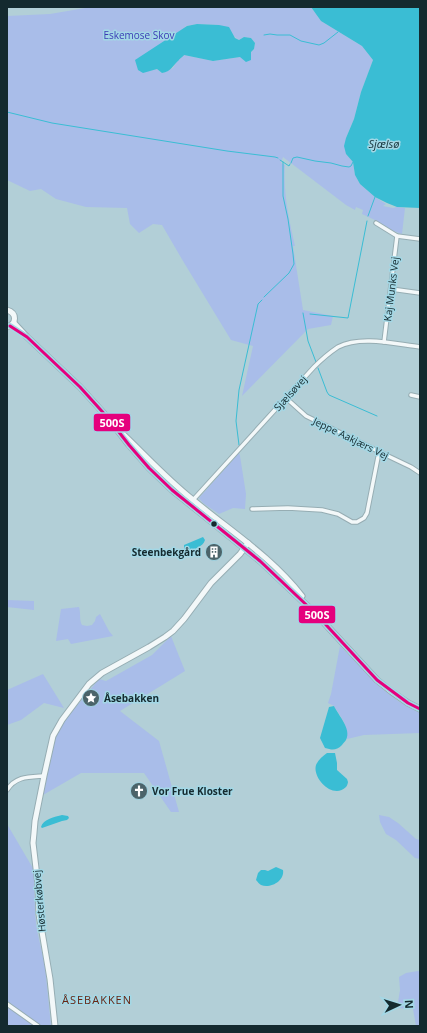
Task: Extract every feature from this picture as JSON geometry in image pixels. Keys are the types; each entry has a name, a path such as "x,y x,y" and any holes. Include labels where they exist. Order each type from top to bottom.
{"main road":[{"path":"7,310 14,315 10,325 27,337 73,380 108,418 191,502 282,574 316,614 377,680 408,703 420,709"},
{"name":"Høsterkøbvej","path":"55,1026 50,979 39,914 38,885 33,843 44,776 56,730 89,684 102,673 149,648 172,631 184,619 211,583 246,546"}],"street":[{"path":"376,223 397,236 420,238"},
{"name":"Kaj Munks Vej","path":"384,342 397,236"},
{"path":"391,289 420,293"},
{"name":"Sjælsøvej","path":"191,502 314,367 329,353 351,342 363,341 384,342 420,347"},
{"path":"410,395 420,397"},
{"name":"Jeppe Aakjærs Vej","path":"286,398 306,416 411,467 420,473"},
{"path":"252,509 288,508 322,510 338,514 352,522 361,521 367,513 380,452"},
{"path":"7,790 16,780 24,777 44,776"},
{"path":"7,1004 38,1026"}],"green space":[{"name":"Eskemose Skov","path":"91,7 311,7 321,21 362,46 373,60 361,92 354,119 346,138 346,154 353,162 355,175 360,184 386,204 383,206 405,208 402,234 391,230 362,214 363,210 356,207 355,210 346,205 283,157 281,163 285,165 286,196 295,246 293,246 303,310 333,316 331,325 308,329 242,396 253,346 231,340 162,225 153,224 139,233 130,224 127,208 86,207 56,199 41,189 30,191 7,180 7,16 50,14","holes":["197,24 219,25 239,40 244,37 251,38 255,43 254,49 240,57 213,61 184,55 177,61 173,68 162,73 157,69 149,71 186,26"]},
{"path":"239,453 246,494 245,509 233,508 219,514 203,503 199,498"},
{"path":"7,600 34,601 34,610 7,607"},
{"path":"79,607 82,625 92,625 96,617 100,614 113,636 71,644 68,639 56,641 61,609"},
{"path":"171,636 185,671 120,711 159,741 179,812 171,812 144,773 81,773 43,795 57,730 99,679 106,681 152,655"},
{"path":"340,646 378,685 398,701 420,713 420,733 364,735 347,739 346,728 343,720 334,706 328,703"},
{"path":"43,674 64,708 44,703 21,720 7,725 7,690"},
{"path":"379,815 389,817 416,839 420,840 420,859 415,858 396,840 386,834 380,822"},
{"path":"7,824 34,870 35,914 45,966 51,1026 7,1026"},
{"path":"420,972 420,1026 416,1026 413,1009 397,1008 400,990 399,977 406,973"}],"water":[{"name":"Sjælsø","path":"311,7 420,7 420,208 397,207 375,197 360,184 355,175 353,162 346,154 344,146 373,60 362,46 321,21"},
{"path":"197,24 229,27 235,38 239,40 244,37 251,38 255,43 254,49 251,52 251,60 246,62 240,57 213,61 184,55 170,70 162,73 157,69 143,73 138,70 135,60 187,26"},
{"path":"203,537 205,540 200,546 188,552 184,551 184,545"},
{"path":"334,706 344,722 347,736 346,741 340,747 332,750 325,748 320,738 329,707"},
{"path":"327,753 335,753 337,770 347,779 347,786 341,790 335,791 330,789 320,781 317,776 316,765"},
{"path":"62,815 68,816 69,818 67,820 42,828 41,827 47,820"},
{"path":"276,867 283,870 282,878 269,886 260,885 256,880 258,873 261,870 268,871"}],"waterway":[{"path":"264,35 290,35 301,41 319,45 338,32"},
{"path":"7,112 52,123 278,158"},
{"path":"291,163 293,158 297,157 349,167 353,162"},
{"path":"280,160 289,166 290,164"},
{"path":"264,297 289,273 294,264 288,219 283,196 283,162"},
{"path":"368,216 375,197"},
{"path":"310,314 348,318 367,221"},
{"path":"239,445 236,421 239,390 258,304 262,300"},
{"path":"303,313 308,341 316,362"},
{"path":"318,368 329,395 377,416"}],"transit line":[{"name":"500S","path":"10,326 27,337 80,387 108,418 149,468 172,490 260,561 316,614 377,680 408,703 420,709"}],"place":[{"name":"Steenbekgård","path":"214,552"},
{"name":"Åsebakken","path":"91,698"},
{"name":"Vor Frue Kloster","path":"139,791"}],"district":[{"name":"ÅSEBAKKEN","path":"97,999"}]}
